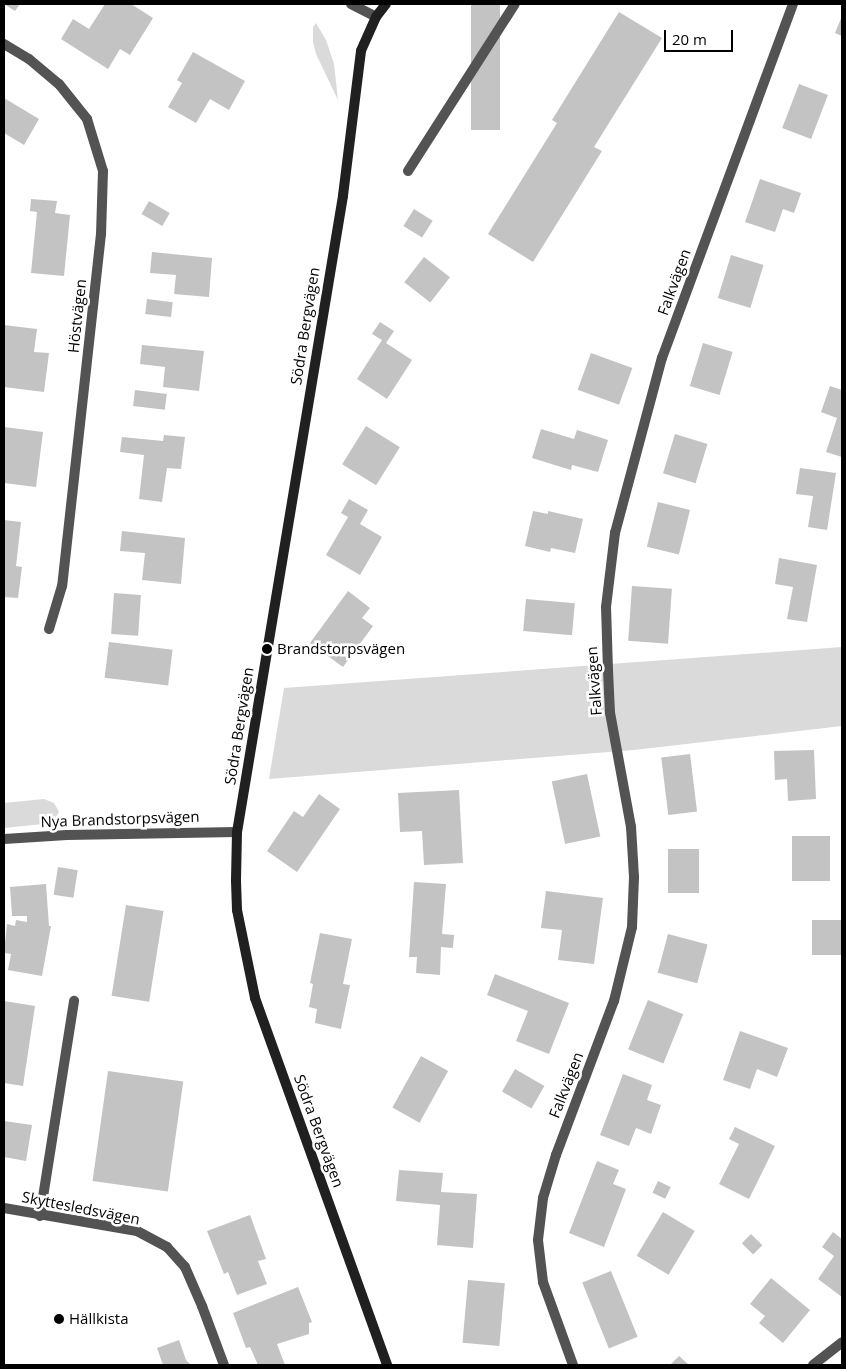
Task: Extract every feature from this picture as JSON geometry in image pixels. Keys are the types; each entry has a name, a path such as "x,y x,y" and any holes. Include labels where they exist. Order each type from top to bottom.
{"street":[{"path":"351,4 376,17"},
{"name":"Södra Bergvägen","path":"386,4 376,17 361,51 342,196 237,832 237,910 255,998 387,1365"},
{"path":"408,171 515,4"},
{"name":"Falkvägen","path":"573,1365 544,1282 538,1240 542,1198 556,1155 614,1002 632,927 634,877 631,827 610,712 608,670 606,607 615,533 662,358 793,4"},
{"name":"Höstvägen","path":"4,44 29,59 59,84 88,120 104,171 101,234 62,586 49,629"},
{"name":"Nya Brandstorpsvägen","path":"4,839 67,835 237,832"},
{"path":"40,1216 74,1001"},
{"name":"Skyttesledsvägen","path":"4,1208 40,1216 137,1231 167,1247 185,1267 224,1365"},
{"path":"814,1365 842,1342"}],"shaded area":[{"path":"316,23 326,40 334,64 338,100 316,54 313,42 313,27"},
{"path":"842,647 842,726 634,750 269,779 284,688"},
{"path":"44,799 54,803 59,812 52,823 4,828 4,803"}],"building":[{"path":"4,4 20,4 15,11"},
{"path":"105,4 131,4 153,18 130,55 120,49 108,69 61,39 73,19 89,29"},
{"path":"471,4 500,4 500,130 471,130"},
{"path":"619,12 662,38 594,147 602,151 533,262 488,234 557,123 552,120"},
{"path":"842,16 842,36 835,33"},
{"path":"193,52 245,81 229,110 210,99 196,123 168,107 182,83 177,80"},
{"path":"799,84 828,95 811,139 782,128"},
{"path":"4,98 39,119 24,145 4,133"},
{"path":"760,179 801,193 794,213 783,209 775,232 745,222"},
{"path":"31,199 57,201 55,213 70,215 64,276 31,273 37,212 30,211"},
{"path":"149,201 170,213 162,226 142,214"},
{"path":"414,209 433,221 422,238 403,226"},
{"path":"152,252 212,258 209,297 174,294 176,275 150,273"},
{"path":"731,255 764,265 750,308 718,298"},
{"path":"424,257 450,277 430,303 404,282"},
{"path":"147,299 173,302 171,317 145,314"},
{"path":"380,322 394,331 386,343 412,360 387,399 357,379 382,340 372,334"},
{"path":"4,325 37,329 34,352 49,353 44,392 4,387"},
{"path":"703,343 733,352 719,395 690,386"},
{"path":"142,345 204,351 199,391 163,387 165,367 140,364"},
{"path":"591,353 632,368 619,405 578,390"},
{"path":"830,386 842,390 842,457 826,452 837,418 821,412"},
{"path":"135,390 167,394 165,410 133,406"},
{"path":"366,426 400,447 376,485 342,464"},
{"path":"4,427 43,432 36,487 4,483"},
{"path":"541,429 574,439 577,430 608,440 598,472 572,465 571,470 532,458"},
{"path":"675,434 708,444 696,483 663,473"},
{"path":"164,435 185,437 181,469 167,468 162,502 139,499 144,455 120,452 122,437 163,441"},
{"path":"800,468 836,473 827,530 808,527 813,496 796,494"},
{"path":"349,499 368,510 360,524 382,537 360,575 326,555 348,517 341,513"},
{"path":"658,502 690,510 679,555 647,547"},
{"path":"533,511 548,514 548,511 583,519 575,553 551,548 550,552 525,546"},
{"path":"4,520 21,522 16,566 22,567 18,598 4,597"},
{"path":"122,531 185,538 181,584 142,580 145,553 120,551"},
{"path":"779,558 817,565 807,622 787,619 793,587 775,584"},
{"path":"632,586 672,589 668,644 628,641"},
{"path":"348,591 370,608 362,618 373,626 343,667 310,643"},
{"path":"114,593 141,595 138,636 111,634"},
{"path":"526,599 575,603 572,635 523,631"},
{"path":"109,642 173,650 168,686 105,678"},
{"path":"814,750 816,799 788,801 787,779 775,780 774,751"},
{"path":"690,754 697,812 668,815 661,758"},
{"path":"587,774 600,837 565,844 552,781"},
{"path":"459,790 463,863 424,865 422,831 400,832 398,793"},
{"path":"319,794 340,809 297,872 267,851 294,811 303,817"},
{"path":"792,836 830,836 830,881 792,881"},
{"path":"668,849 699,849 699,893 668,893"},
{"path":"58,867 78,870 73,898 54,895"},
{"path":"414,882 446,884 442,934 454,935 453,948 441,947 440,975 416,973 417,957 409,957"},
{"path":"46,884 49,926 51,926 42,976 8,970 11,954 4,953 7,924 15,926 16,920 27,922 27,916 12,916 10,887"},
{"path":"546,891 603,898 594,964 558,960 562,930 541,928"},
{"path":"126,905 164,911 149,1002 112,996"},
{"path":"812,920 842,920 842,955 812,955"},
{"path":"320,933 352,939 343,984 350,985 341,1029 315,1023 317,1009 309,1007 313,984 310,983"},
{"path":"668,934 708,945 697,983 658,973"},
{"path":"495,974 569,1003 549,1054 516,1041 528,1011 487,995"},
{"path":"648,1000 683,1014 663,1063 628,1049"},
{"path":"4,1001 35,1006 23,1086 4,1083"},
{"path":"740,1031 788,1048 777,1077 757,1069 750,1089 723,1080"},
{"path":"421,1056 448,1071 420,1123 392,1108"},
{"path":"515,1069 544,1086 531,1109 502,1092"},
{"path":"108,1071 183,1082 168,1191 93,1181"},
{"path":"623,1074 652,1085 647,1100 661,1105 651,1134 636,1128 629,1146 600,1135"},
{"path":"4,1121 32,1125 26,1161 4,1157"},
{"path":"735,1127 775,1146 749,1199 719,1184 739,1144 729,1139"},
{"path":"597,1161 619,1170 613,1184 626,1189 604,1247 569,1233"},
{"path":"399,1170 443,1173 441,1192 477,1194 473,1248 437,1245 440,1205 396,1201"},
{"path":"658,1181 671,1187 665,1199 653,1193"},
{"path":"663,1212 695,1231 668,1275 637,1256"},
{"path":"250,1215 266,1259 258,1261 267,1284 237,1295 228,1272 224,1274 207,1231"},
{"path":"833,1232 842,1239 842,1297 818,1279 834,1256 822,1247"},
{"path":"751,1234 762,1245 753,1255 742,1243"},
{"path":"611,1271 638,1337 609,1348 582,1283"},
{"path":"771,1278 810,1310 783,1343 759,1323 765,1316 750,1304"},
{"path":"468,1280 505,1283 499,1346 463,1343"},
{"path":"298,1287 312,1322 309,1323 309,1334 277,1344 285,1365 258,1365 250,1347 246,1348 233,1313"},
{"path":"179,1340 186,1360 191,1365 163,1365 157,1348"},
{"path":"679,1356 689,1365 670,1365"}],"place":[{"name":"Brandstorpsvägen","path":"267,649"},
{"name":"Hällkista","path":"59,1319"}]}
